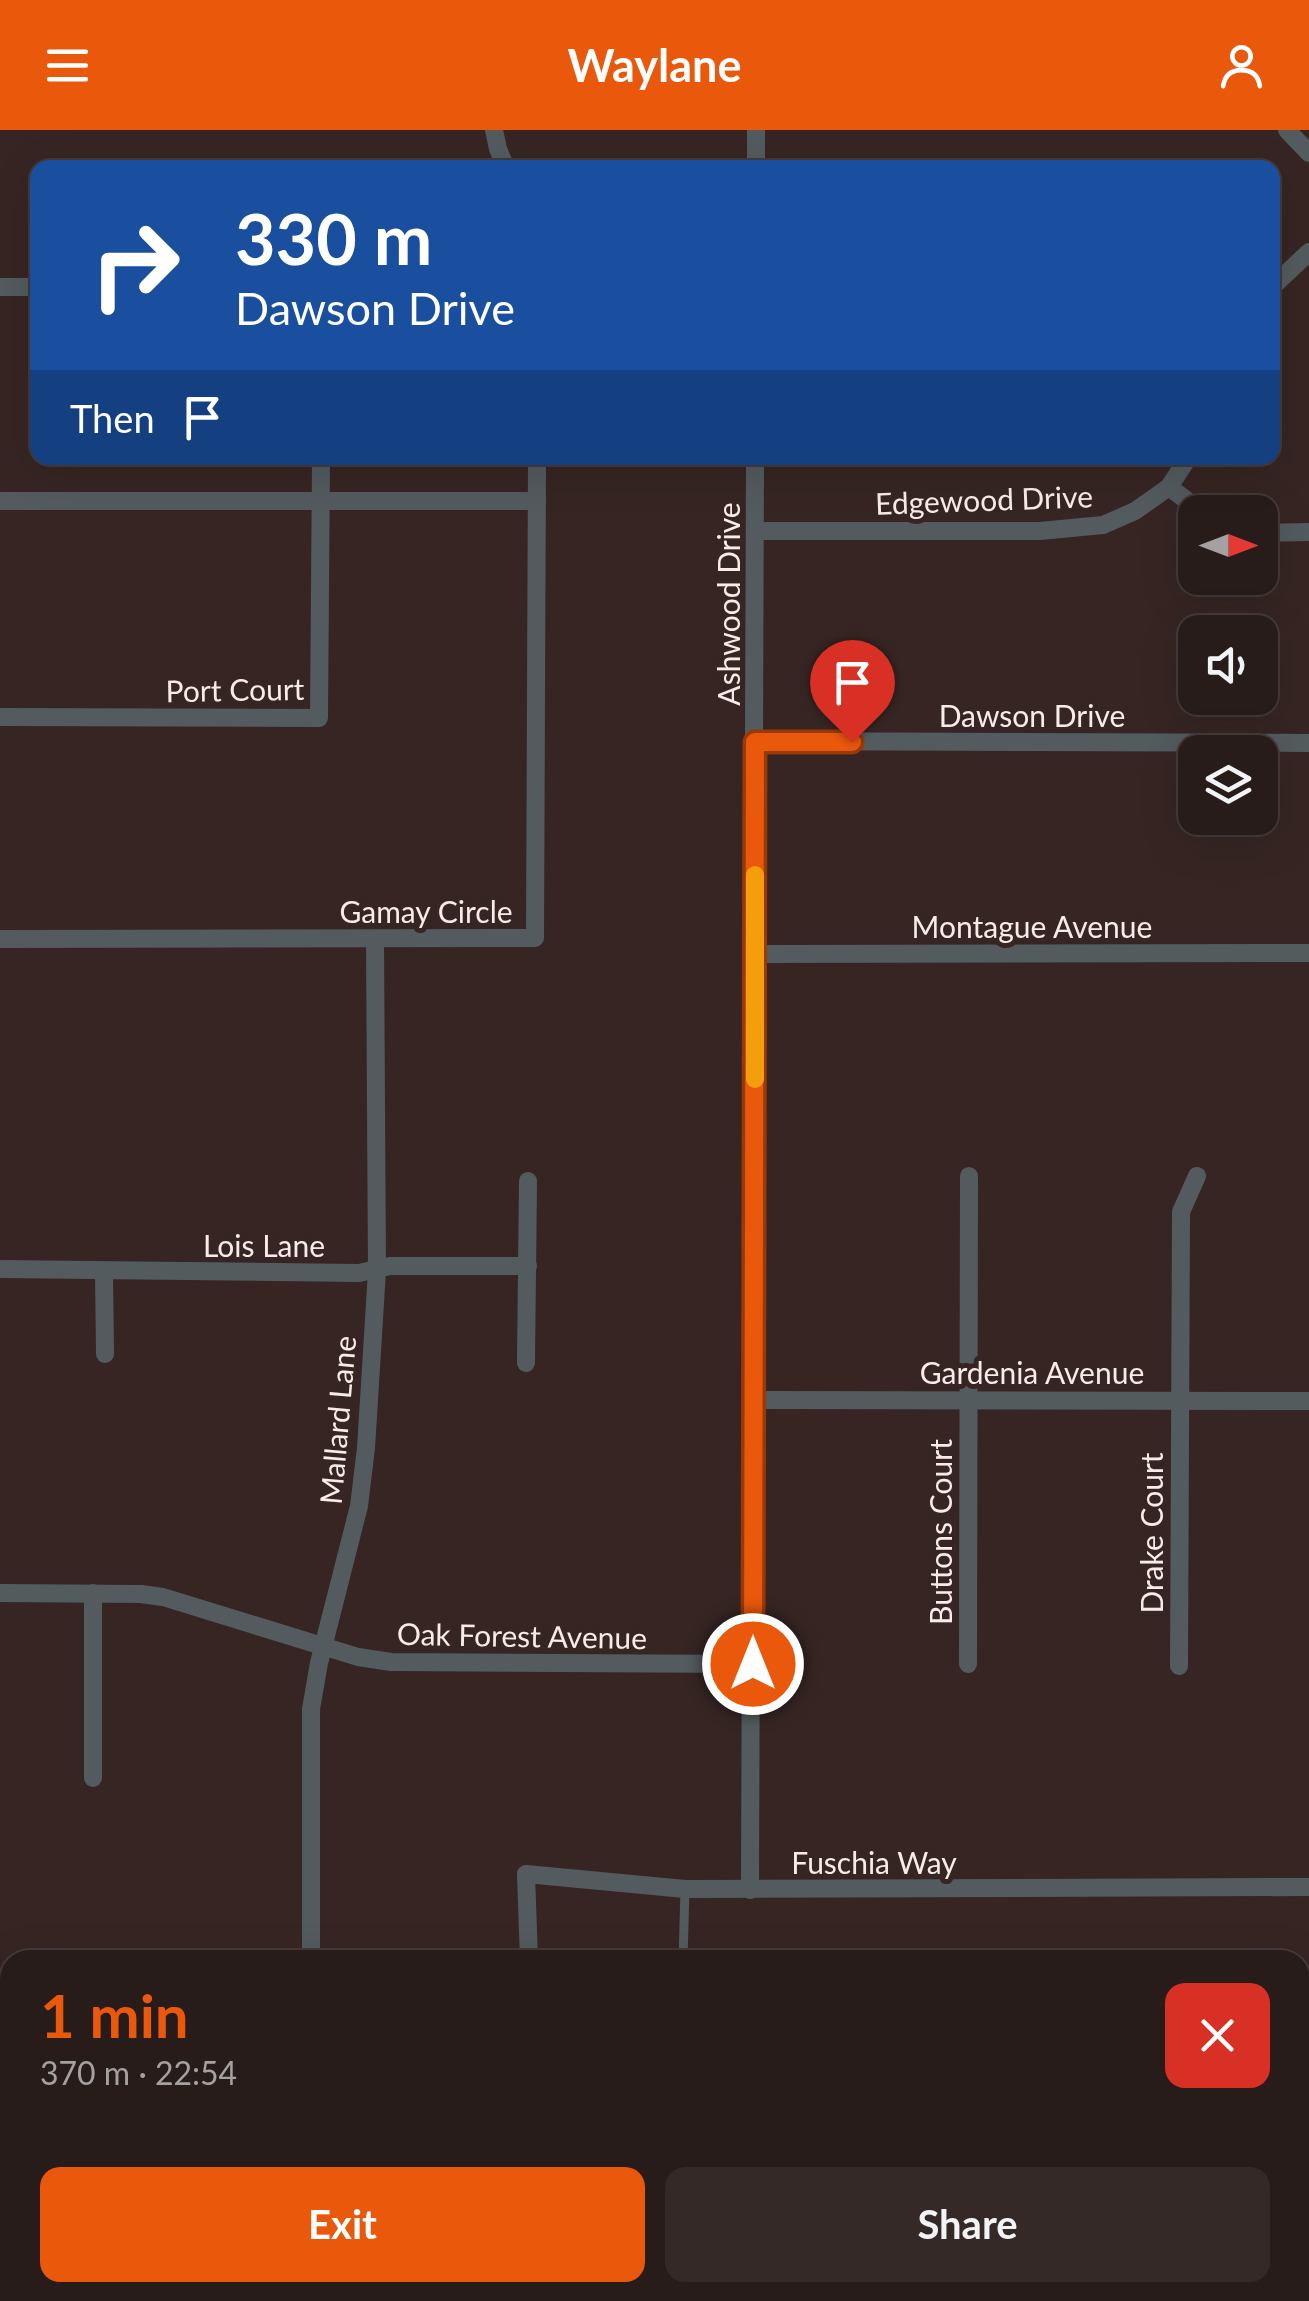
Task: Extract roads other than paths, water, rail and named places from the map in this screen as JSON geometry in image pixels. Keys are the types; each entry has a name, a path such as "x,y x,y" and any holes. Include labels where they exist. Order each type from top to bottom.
{"street":[{"path":"494,130 503,160"},
{"path":"756,130 756,160"},
{"path":"1287,130 1309,153"},
{"path":"1280,279 1309,252"},
{"path":"0,286 30,287"},
{"path":"320,465 320,502"},
{"path":"0,501 537,501 537,465"},
{"name":"Ashwood Drive","path":"750,1890 756,465"},
{"name":"Edgewood Drive","path":"756,531 1040,531 1103,525 1135,511 1169,487 1183,465"},
{"path":"1169,487 1180,495"},
{"name":"Gamay Circle","path":"0,939 535,938 537,501"},
{"name":"Port Court","path":"0,717 319,718 320,502"},
{"path":"1278,532 1309,532"},
{"name":"Dawson Drive","path":"755,742 1309,743"},
{"name":"Mallard Lane","path":"311,1950 311,1709 364,1486 377,1270 375,939"},
{"name":"Montague Avenue","path":"755,954 1309,953"},
{"name":"Buttons Court","path":"968,1176 968,1664"},
{"name":"Drake Court","path":"1178,1666 1181,1212 1197,1176"},
{"path":"526,1362 528,1181"},
{"name":"Lois Lane","path":"0,1269 104,1272 528,1266"},
{"path":"104,1272 105,1354"},
{"name":"Gardenia Avenue","path":"754,1400 1309,1401"},
{"name":"Oak Forest Avenue","path":"0,1592 141,1594 174,1600 358,1656 412,1664 753,1664"},
{"path":"93,1778 94,1593"},
{"name":"Fuschia Way","path":"529,1950 526,1874 686,1889 1309,1887"}],"lane":[{"path":"683,1950 686,1889"}]}
